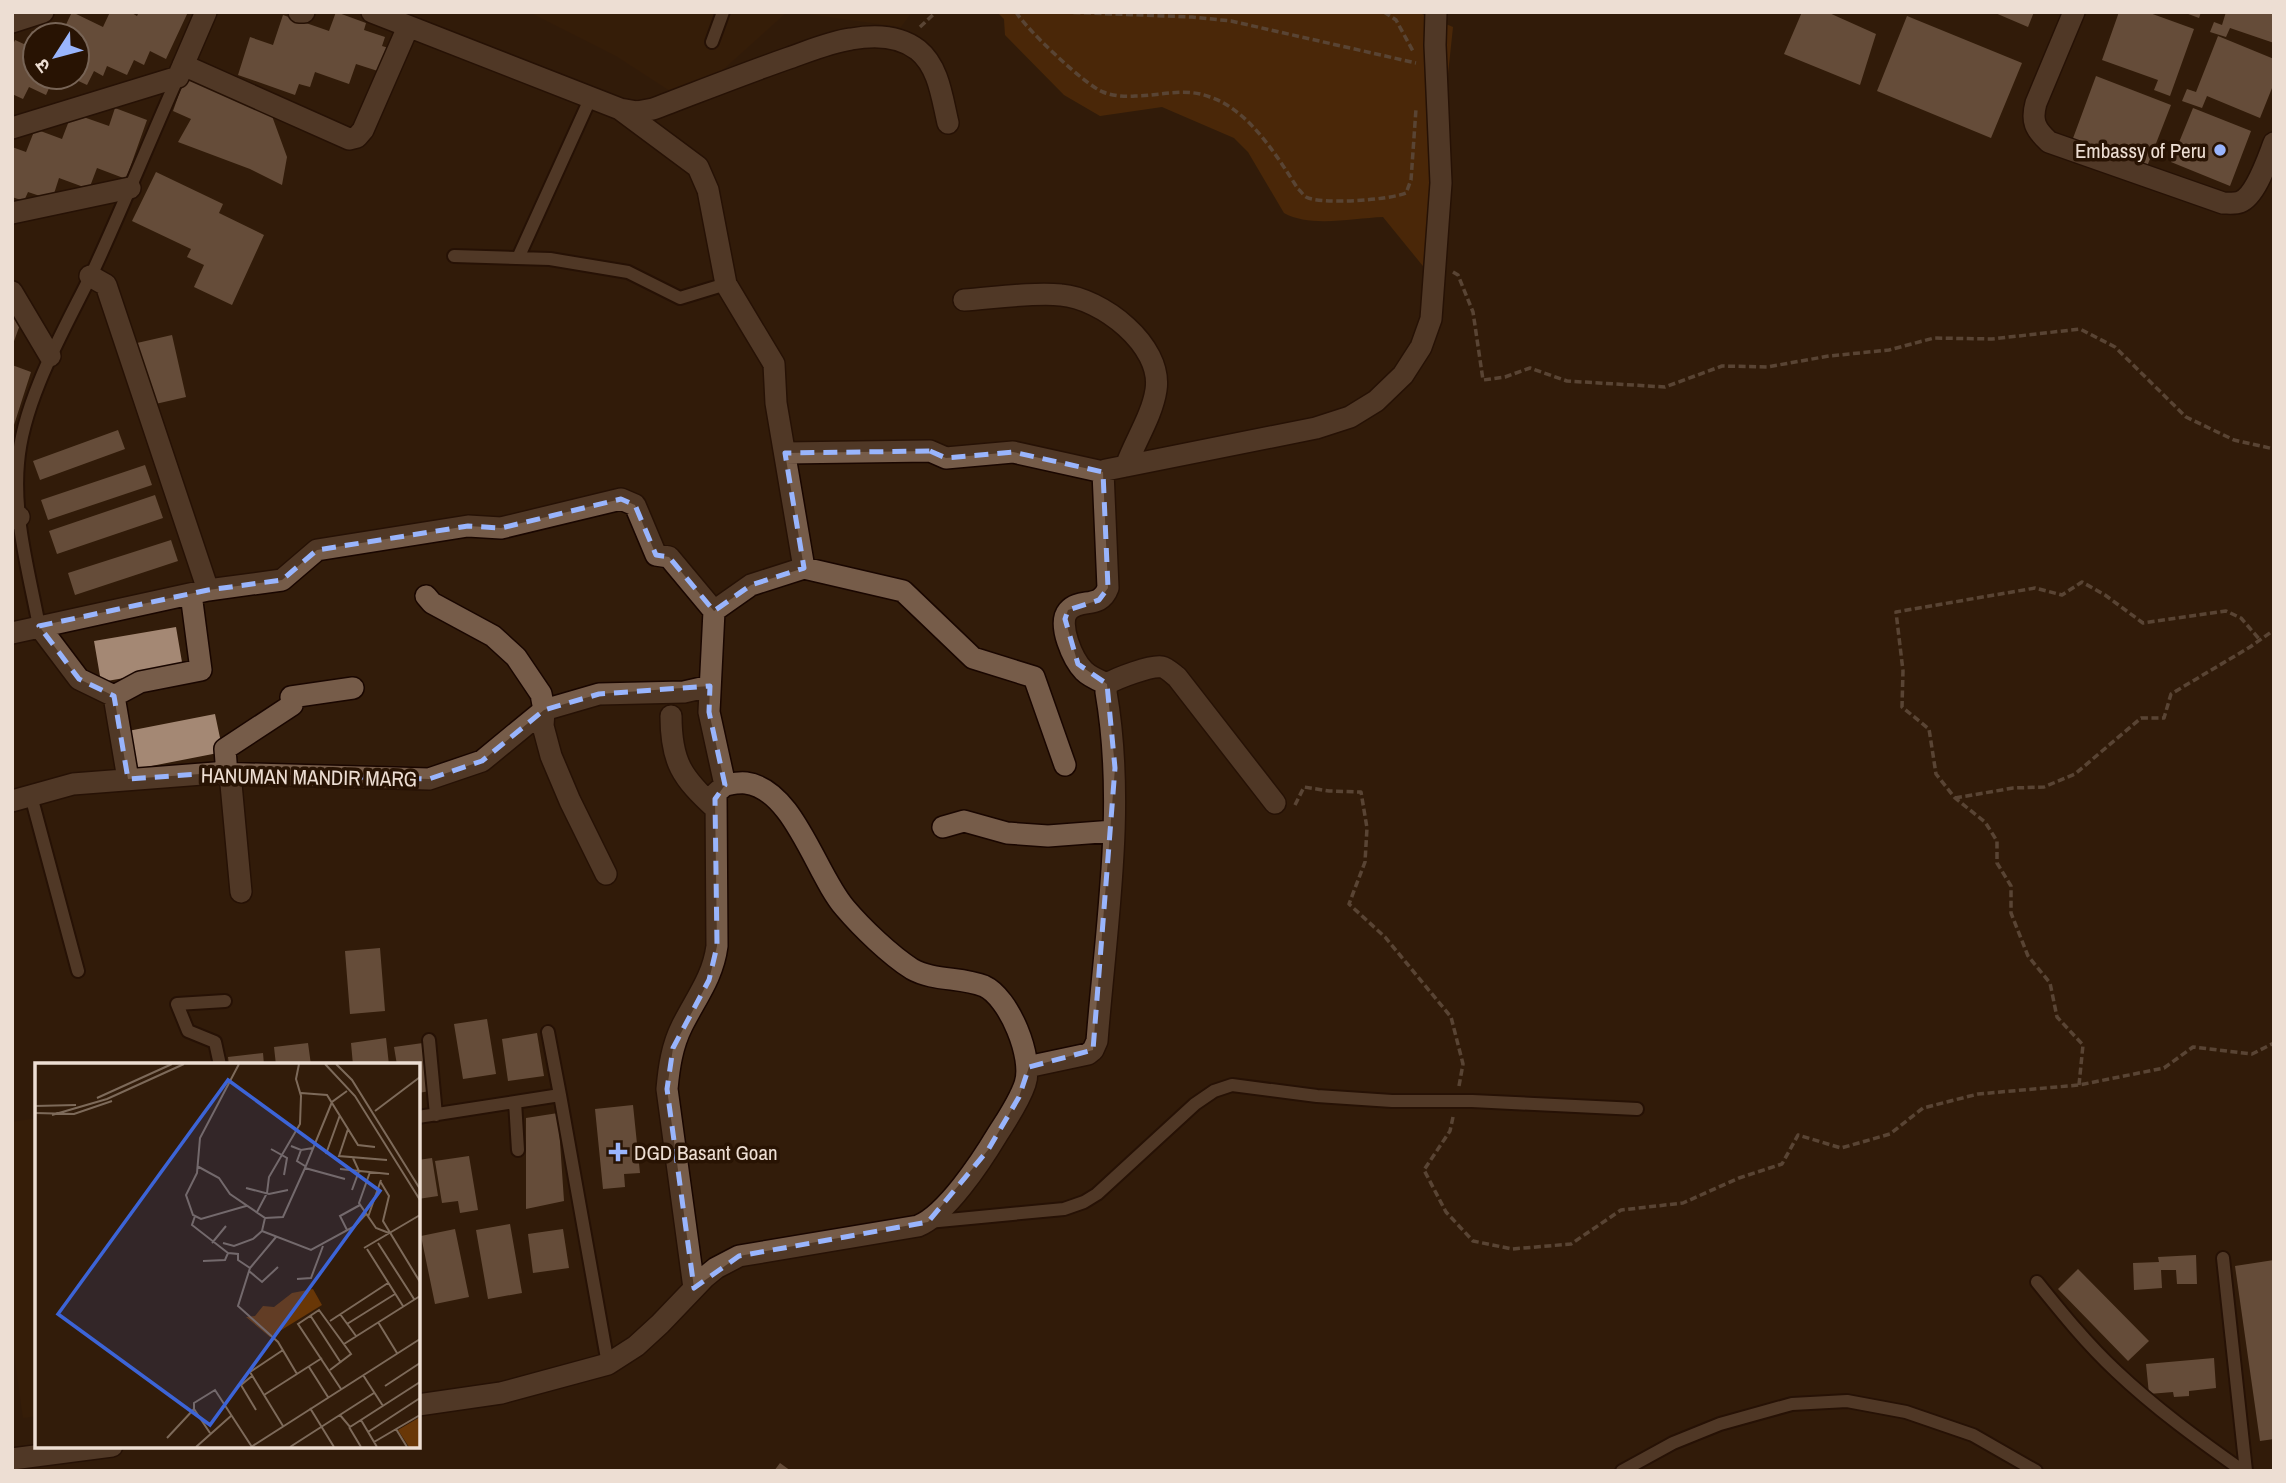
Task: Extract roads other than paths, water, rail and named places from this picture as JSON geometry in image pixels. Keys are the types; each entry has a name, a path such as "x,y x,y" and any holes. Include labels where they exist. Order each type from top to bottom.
{"street":[{"path":"12,22 43,12"},
{"path":"181,71 206,12"},
{"path":"299,12 304,12"},
{"path":"372,12 620,109 636,112 653,109 820,47 850,39 898,39 918,50 932,66 939,82 948,123"},
{"path":"785,453 930,451 946,458 1013,452 1102,472 1316,428 1350,417 1376,401 1403,375 1421,347 1431,319 1441,183 1436,12"},
{"path":"2074,12 2032,118 2038,131 2049,142 2223,203 2239,203 2248,197 2268,174 2274,143"},
{"path":"12,128 181,71 349,139 357,137 363,130 408,27"},
{"path":"620,109 698,167 708,190 726,284 774,364 776,403 804,568"},
{"path":"12,214 130,188"},
{"path":"90,276 106,285 199,592 201,670 139,682 114,696"},
{"path":"12,292 50,356"},
{"path":"964,300 1069,296 1099,306 1133,333 1149,355 1156,373 1156,390 1126,466"},
{"path":"1102,472 1108,588 1105,596 1099,600 1068,610 1065,632 1078,664 1094,679 1107,684 1152,668 1163,667 1170,671 1275,803"},
{"path":"12,632 199,592 282,580 317,550 468,526 501,528 621,499 635,505 656,555 669,557 714,611 709,712 725,785"},
{"path":"714,611 751,585 804,568 902,591 973,658 1034,677 1065,765"},
{"path":"426,596 432,603 493,636 516,657 541,694 543,726 551,756 606,874"},
{"path":"39,626 79,680 114,696"},
{"path":"1027,1067 1088,1054 1097,1041 1114,831 1115,768 1107,684"},
{"name":"HANUMAN MANDIR MARG","path":"22,798 73,784 215,774 429,779 482,761 544,710 599,694 684,692 710,686"},
{"path":"241,892 225,749 292,705 291,697 353,688"},
{"path":"114,696 128,779"},
{"path":"671,716 671,739 678,766 696,790 716,809"},
{"path":"420,1405 501,1393 608,1364 636,1346 716,1268 752,1252 918,1226 928,1222 965,1181 988,1150 1026,1083 1027,1067 1023,1047 1011,1016 996,995 979,985 914,970 900,960 846,909 832,892 792,818 777,800 761,788 745,783 725,785 716,793 715,963 709,980 682,1026 673,1048 667,1089 694,1287"},
{"path":"943,827 964,821 1007,833 1048,836 1114,831"},
{"path":"12,1459 97,1448"}],"lane":[{"path":"712,42 723,12"},
{"path":"39,626 16,518 18,463 23,433 50,356 90,276 181,71"},
{"path":"518,258 591,97"},
{"path":"454,256 550,259 628,272 680,298 726,284"},
{"path":"22,798 78,971"},
{"path":"220,1063 215,1042 188,1031 177,1004 225,1001"},
{"path":"548,1032 608,1364"},
{"path":"429,1040 436,1115"},
{"path":"928,1222 1064,1209 1084,1202 1113,1181 1195,1104 1214,1091 1232,1085 1342,1098 1637,1109"},
{"path":"420,1118 560,1095"},
{"path":"514,1102 518,1150"},
{"path":"2223,1258 2245,1471"},
{"path":"2037,1282 2116,1371 2176,1422 2245,1471"},
{"path":"1622,1471 1673,1443 1720,1424 1792,1404 1847,1401 1906,1412 1973,1435 2036,1471"}],"place":[{"name":"Embassy of Peru","path":"2220,150"},
{"name":"DGD Basant Goan","path":"618,1152"}]}
